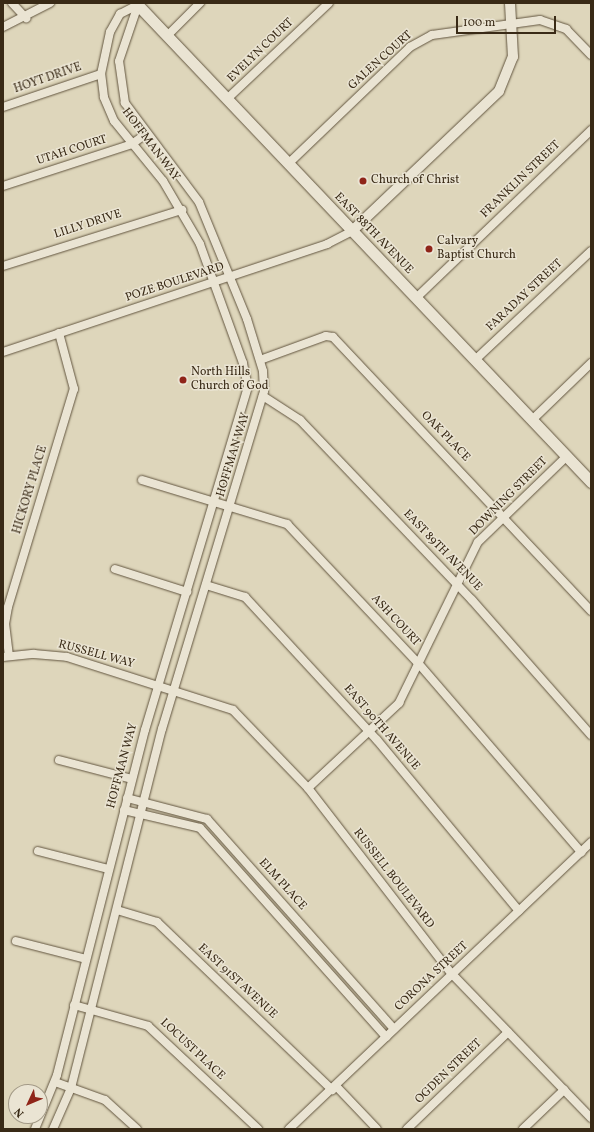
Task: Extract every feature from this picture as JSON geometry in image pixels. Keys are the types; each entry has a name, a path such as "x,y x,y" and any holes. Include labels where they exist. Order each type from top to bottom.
{"main road":[{"name":"EAST 88TH AVENUE","path":"137,4 532,420 590,479"}],"street":[{"path":"12,3 26,18"},
{"path":"3,27 26,18 50,3"},
{"path":"167,36 200,3"},
{"name":"EVELYN COURT","path":"227,100 329,3"},
{"path":"352,231 499,91 513,57 513,22 510,3"},
{"name":"HOFFMAN WAY","path":"35,1129 55,1082 132,779 158,685 243,410 248,382 216,283 182,210 132,144 109,109 101,74 103,52 114,24 120,14 137,4"},
{"name":"HOFFMAN WAY","path":"53,1129 71,1088 117,910 143,801 174,690 231,506 263,396 260,360 232,277 199,202 146,134 125,103 119,76 122,46 137,4"},
{"name":"GALEN COURT","path":"288,164 418,42 442,32 535,20 558,25 591,55"},
{"name":"HOYT DRIVE","path":"3,107 101,74"},
{"name":"FRANKLIN STREET","path":"416,298 591,130"},
{"name":"UTAH COURT","path":"3,186 132,144 146,134"},
{"name":"LILLY DRIVE","path":"3,266 182,210"},
{"name":"POZE BOULEVARD","path":"3,352 216,283 327,244 352,231"},
{"name":"FARADAY STREET","path":"475,360 591,251"},
{"name":"HICKORY PLACE","path":"6,657 5,624 8,608 74,389 59,333"},
{"name":"OAK PLACE","path":"260,360 332,336 591,611"},
{"path":"532,420 591,363"},
{"name":"EAST 89TH AVENUE","path":"263,396 292,412 456,583 591,736"},
{"name":"DOWNING STREET","path":"308,788 399,703 456,583 478,542 567,456"},
{"name":"ASH COURT","path":"142,480 287,524 418,663 581,852"},
{"path":"115,569 187,592"},
{"name":"EAST 90TH AVENUE","path":"206,586 245,597 369,731 519,911"},
{"name":"RUSSELL WAY","path":"6,657 67,657 158,685"},
{"name":"RUSSELL BOULEVARD","path":"158,685 233,710 308,788 452,974 591,1118"},
{"path":"59,760 132,779"},
{"name":"ELM PLACE","path":"127,798 207,819 394,1029"},
{"name":"ELM PLACE","path":"124,810 200,828 386,1037"},
{"name":"CORONA STREET","path":"290,1129 591,842"},
{"path":"38,851 108,869"},
{"name":"EAST 91ST AVENUE","path":"117,910 157,922 377,1129"},
{"path":"16,941 86,959"},
{"name":"LOCUST PLACE","path":"74,1005 148,1026 258,1129"},
{"name":"OGDEN STREET","path":"406,1129 508,1032"},
{"path":"55,1082 108,1102 137,1129"},
{"path":"523,1129 564,1090"}],"place":[{"name":"Church of Christ","path":"363,181"},
{"name":"Calvary Baptist Church","path":"429,249"},
{"name":"North Hills Church of God","path":"183,380"}]}
